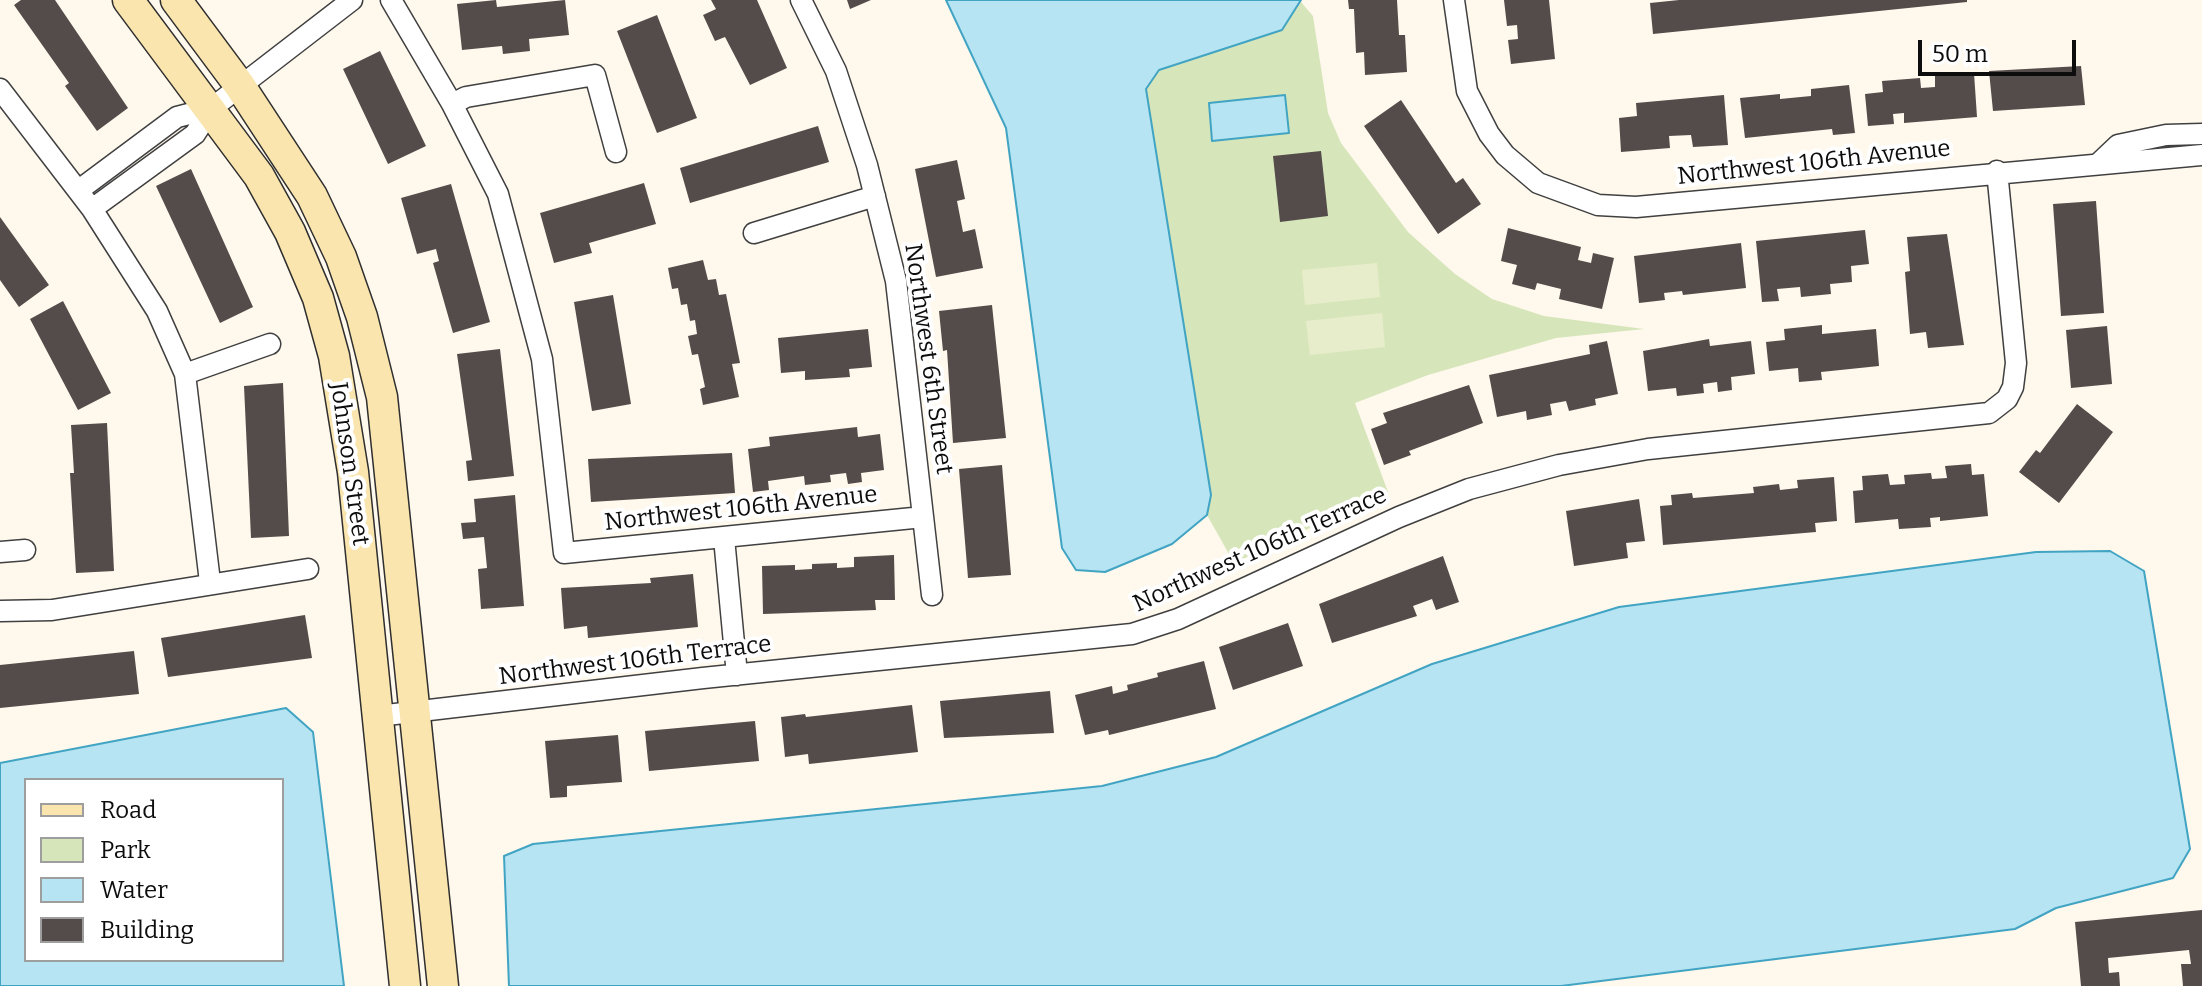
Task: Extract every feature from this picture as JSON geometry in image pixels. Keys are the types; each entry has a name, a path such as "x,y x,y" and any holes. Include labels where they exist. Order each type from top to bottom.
{"street":[{"name":"Johnson Street","path":"128,0 212,108 259,176 290,232 318,298 334,356 353,472 405,986"},
{"name":"Johnson Street","path":"176,0 240,86 312,196 341,257 362,317 382,397 443,986"},
{"path":"92,209 195,134 212,108 352,0"},
{"path":"391,0 452,104 466,97 595,75 616,152"},
{"name":"Northwest 6th Street","path":"801,0 836,71 875,196 896,281 932,595"},
{"name":"Northwest 106th Avenue","path":"1454,0 1461,67 1476,113 1505,155 1538,183 1576,200 1636,207 1997,171 2202,155"},
{"path":"0,89 92,209 157,311 185,374 210,582"},
{"name":"Northwest 106th Avenue","path":"452,104 498,194 537,331 554,444 564,553 923,517"},
{"path":"79,190 183,113 212,108"},
{"name":"Northwest 106th Avenue","path":"2099,163 2118,145 2166,135 2202,134"},
{"name":"Northwest 106th Terrace","path":"378,716 1132,634 1178,619 1469,489 1559,465 1648,449 1989,413 2007,399 2015,377 2016,363 1997,171"},
{"path":"754,233 875,196"},
{"path":"185,374 270,344"},
{"path":"724,538 737,675"},
{"path":"0,552 25,550"},
{"path":"0,611 52,610 210,582 308,569"}],"green space":[{"path":"1301,2 1313,16 1328,113 1341,143 1408,232 1455,274 1492,299 1544,316 1644,329 1556,338 1428,375 1355,403 1388,492 1234,563 1207,515 1211,495 1146,89 1159,70 1281,30"},
{"path":"1377,263 1380,297 1305,305 1302,270"},
{"path":"1382,313 1385,347 1310,355 1306,321"}],"water":[{"path":"946,0 1301,0 1282,30 1159,70 1146,89 1211,495 1207,515 1172,544 1105,572 1076,570 1062,548 1006,128"},
{"path":"1285,95 1289,133 1212,141 1209,103"},
{"path":"2110,551 2144,571 2190,849 2173,878 2056,908 2015,929 1561,986 509,986 504,856 533,844 1102,786 1216,757 1432,664 1619,607 2036,552"},
{"path":"286,708 313,732 344,986 0,986 0,763"}],"building":[{"path":"21,0 55,0 128,108 97,131 65,86 69,83 14,5"},
{"path":"496,0 497,7 565,0 569,35 529,39 530,51 503,54 502,46 462,50 457,4"},
{"path":"711,0 757,0 787,68 750,85 725,37 715,41 703,15 716,9"},
{"path":"847,0 871,0 850,9"},
{"path":"1348,0 1397,0 1399,35 1405,35 1407,72 1365,75 1364,52 1356,53 1354,9 1349,9"},
{"path":"1504,0 1549,0 1555,59 1511,64 1508,40 1518,39 1517,25 1507,26"},
{"path":"1679,0 1967,2 1653,34 1650,3"},
{"path":"657,15 697,118 657,133 617,31"},
{"path":"380,51 426,146 388,164 343,69"},
{"path":"2081,66 2085,105 1993,111 1989,71"},
{"path":"1974,73 1977,117 1904,123 1904,113 1893,114 1894,124 1868,126 1865,94 1883,92 1882,81 1920,78 1921,88 1935,87 1935,76"},
{"path":"1849,85 1855,133 1833,135 1832,129 1745,138 1740,98 1780,94 1780,99 1811,96 1811,89"},
{"path":"1724,95 1728,145 1693,147 1691,135 1669,136 1670,148 1621,152 1619,118 1637,116 1636,103"},
{"path":"1401,100 1456,183 1463,178 1481,204 1438,234 1364,126"},
{"path":"818,126 829,162 690,203 680,168"},
{"path":"1321,151 1328,216 1280,222 1273,156"},
{"path":"957,160 965,199 957,201 963,232 975,229 983,268 936,277 915,169"},
{"path":"191,169 253,307 220,323 156,186"},
{"path":"644,183 656,224 589,243 592,253 554,263 540,213"},
{"path":"451,184 490,322 453,333 433,263 439,261 436,249 417,254 401,198"},
{"path":"2096,201 2104,313 2061,316 2053,204"},
{"path":"0,217 49,285 19,307 0,280"},
{"path":"1508,228 1581,247 1578,260 1591,263 1593,253 1614,258 1602,309 1559,299 1561,289 1537,283 1535,290 1512,284 1517,265 1501,261"},
{"path":"1865,230 1869,264 1851,266 1852,282 1830,284 1831,294 1801,297 1800,287 1777,289 1779,301 1762,302 1756,241"},
{"path":"1947,234 1964,345 1928,348 1926,332 1910,334 1905,272 1910,271 1907,237"},
{"path":"1741,243 1746,288 1683,295 1682,291 1664,293 1665,300 1639,303 1634,256"},
{"path":"703,260 708,280 716,279 719,295 726,294 740,363 732,364 739,397 703,405 700,389 705,387 698,354 692,355 688,336 697,334 695,320 690,321 687,304 681,305 678,288 672,289 668,268"},
{"path":"613,295 631,404 592,411 574,302"},
{"path":"63,301 111,393 78,410 30,319"},
{"path":"992,305 1006,438 953,443 947,350 943,351 939,311"},
{"path":"1822,325 1822,334 1876,329 1879,366 1821,372 1822,380 1799,382 1798,368 1769,371 1766,342 1785,340 1784,329"},
{"path":"2107,326 2112,384 2071,388 2066,330"},
{"path":"868,329 872,367 849,369 850,377 805,380 805,371 781,373 778,338"},
{"path":"1709,339 1710,346 1751,341 1755,374 1731,377 1732,390 1718,392 1717,382 1703,384 1704,393 1677,396 1676,388 1648,391 1643,351"},
{"path":"1607,341 1618,394 1595,399 1596,405 1569,411 1566,401 1550,404 1552,415 1527,420 1526,411 1497,417 1489,375 1590,354 1589,345"},
{"path":"500,349 514,476 468,481 466,461 472,460 457,354"},
{"path":"283,383 289,536 251,538 244,386"},
{"path":"1469,385 1483,423 1409,451 1411,455 1384,465 1371,429 1387,423 1383,413"},
{"path":"2077,404 2113,432 2059,503 2019,472 2036,450 2040,453"},
{"path":"107,423 114,571 76,573 70,473 74,473 71,425"},
{"path":"857,427 858,437 880,434 884,470 861,473 862,482 848,484 846,473 830,475 831,482 805,485 804,476 768,481 769,490 753,492 748,449 770,446 769,437"},
{"path":"732,453 735,493 591,502 588,459"},
{"path":"1971,464 1972,475 1984,474 1988,516 1940,521 1940,517 1930,518 1931,527 1899,529 1898,519 1855,523 1853,491 1863,490 1862,476 1888,474 1890,485 1905,484 1904,475 1931,473 1932,479 1947,478 1945,466"},
{"path":"1002,465 1011,575 968,578 959,469"},
{"path":"1834,477 1837,521 1815,523 1816,532 1663,545 1660,506 1672,505 1671,495 1692,493 1693,498 1754,493 1753,487 1779,484 1780,490 1798,488 1797,480"},
{"path":"515,495 524,606 481,609 478,569 487,568 484,537 463,539 461,523 476,522 474,499"},
{"path":"1639,499 1645,541 1626,543 1628,558 1574,566 1566,511"},
{"path":"894,555 895,600 875,600 876,610 763,614 762,566 795,565 795,570 812,569 812,564 837,563 837,568 854,567 854,557"},
{"path":"1443,556 1459,602 1436,610 1432,599 1413,606 1417,616 1332,643 1319,604"},
{"path":"693,574 698,627 588,638 587,626 564,629 561,588 651,583 650,578"},
{"path":"305,615 312,658 168,677 161,638"},
{"path":"1288,623 1303,666 1233,690 1219,647"},
{"path":"134,651 139,694 0,708 0,665"},
{"path":"1204,661 1216,709 1109,735 1108,730 1085,735 1075,695 1112,686 1113,694 1128,690 1127,685 1158,677 1157,673"},
{"path":"1050,691 1054,733 944,738 940,701"},
{"path":"912,705 918,752 809,764 808,754 785,757 781,717"},
{"path":"755,721 759,761 649,771 645,731"},
{"path":"618,735 622,782 567,786 567,797 550,798 545,741"},
{"path":"2202,910 2202,986 2183,986 2181,964 2191,964 2189,950 2108,958 2109,973 2119,972 2120,986 2081,986 2075,922"}]}
